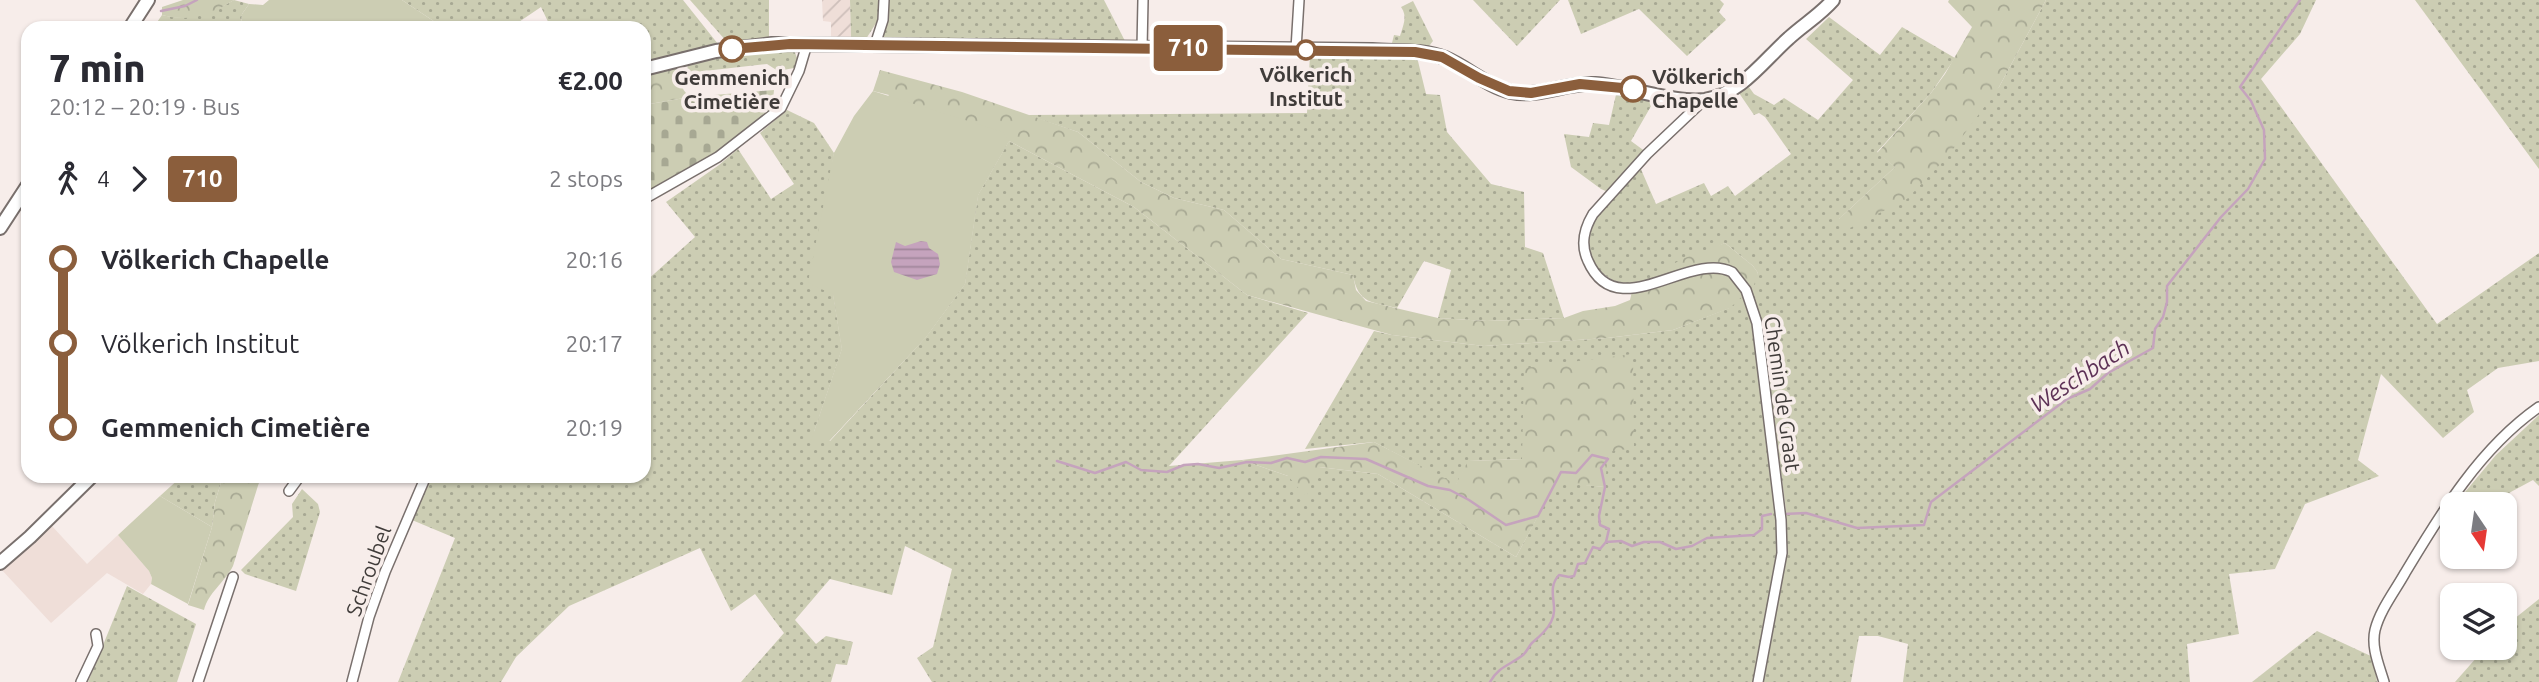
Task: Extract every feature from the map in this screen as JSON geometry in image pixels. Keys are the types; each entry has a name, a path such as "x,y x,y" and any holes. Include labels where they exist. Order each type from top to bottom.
{"main road":[{"path":"135,21 149,0"},
{"path":"651,67 716,51 772,44 1430,54 1455,63 1496,86 1521,93 1596,84 1687,100 1704,100 1730,90 1747,79 1833,0"},
{"path":"0,228 21,196"},
{"path":"0,563 85,483"}],"street":[{"path":"875,45 883,20 884,0"},
{"path":"1142,48 1143,0"},
{"path":"1296,50 1299,0"},
{"path":"651,196 718,157 781,108 799,71 807,44"},
{"name":"Chemin de Graat","path":"1704,100 1647,154 1594,214 1587,225 1584,249 1592,270 1613,286 1634,288 1704,268 1717,268 1732,272 1749,298 1757,323 1781,520 1780,570 1758,682"},
{"path":"2384,682 2374,643 2379,619 2386,606 2438,516 2497,444 2514,426 2539,407"},
{"path":"289,491 295,483"},
{"name":"Schroubel","path":"352,682 369,617 385,572 423,483"},
{"path":"198,682 233,577"},
{"path":"81,682 97,646 96,634"}],"shaded area":[{"path":"822,0 850,0 851,38 831,38 831,22 823,21"},
{"path":"896,242 905,246 927,242 929,248 938,254 940,264 937,274 917,280 894,272 891,262"},
{"path":"51,525 87,564 118,535 149,571 151,584 143,594 107,573 51,623 1,569"}],"green space":[{"path":"183,0 234,0 200,16 181,18 162,15 162,7"},
{"path":"234,0 249,4 242,14 242,21 158,21 162,15 190,17 217,9"},
{"path":"269,0 402,0 434,21 242,21 242,14 249,4 263,5"},
{"path":"402,0 683,0 718,44 651,62 651,21 548,21 541,7 520,21 434,21"},
{"path":"690,0 769,0 769,39 727,42"},
{"path":"850,0 879,0 878,20 866,39 851,38"},
{"path":"887,0 1104,0 1125,41 882,40"},
{"path":"1473,0 1560,0 1517,46"},
{"path":"1568,0 1720,0 1724,4 1719,12 1726,20 1687,56 1639,9 1581,34"},
{"path":"1949,0 2046,0 1999,87 1948,156 1907,199 1848,229 1839,219 1895,167 1877,153 1931,93 1972,27"},
{"path":"2046,0 2316,0 2300,34 2261,79 2437,324 2539,253 2539,361 2498,368 2467,390 2474,412 2443,438 2381,374 2358,460 2379,476 2305,504 2275,569 2229,574 2239,634 2187,644 2190,682 1903,682 1908,644 1878,636 1859,636 1851,682 1763,682 1787,536 1786,510 1762,330 1749,289 1758,273 1725,243 1644,282 1630,284 1611,279 1591,257 1589,236 1595,220 1615,195 1601,189 1571,167 1564,134 1589,137 1593,123 1609,125 1618,86 1658,94 1631,141 1650,155 1640,167 1656,204 1704,183 1711,196 1728,186 1735,196 1791,154 1765,117 1759,113 1754,115 1739,93 1749,87 1754,94 1774,105 1784,98 1818,120 1853,80 1806,39 1829,17 1880,55 1902,27 1955,58 1931,93 1877,152 1895,167 1839,219 1999,87"},
{"path":"2415,0 2539,0 2539,169"},
{"path":"1413,1 1433,41 1429,46 1392,43 1394,35 1400,36 1405,17 1401,7"},
{"path":"793,48 798,60 794,68 778,71 767,64 687,73 688,63"},
{"path":"1310,54 1417,57 1426,94 1440,95 1447,132 1491,184 1524,192 1525,247 1543,253 1564,318 1487,321 1438,318 1451,270 1424,261 1397,308 1373,303 1358,292 1353,275 1281,259 1224,210 1174,198 1141,182 1078,132 1027,115 1307,113"},
{"path":"674,65 685,92 690,97 651,104 651,71"},
{"path":"880,70 962,92 1078,132 1141,182 1174,198 1224,210 1281,259 1353,275 1356,290 1366,301 1438,318 1487,321 1564,318 1583,311 1615,306 1630,300 1634,283 1641,283 1682,259 1725,243 1758,273 1754,285 1730,308 1673,330 1607,338 1484,346 1392,335 1247,295 1134,207 1009,141 978,195 965,284 926,337 829,441 811,441 842,349 833,294 808,283 834,153 889,95 873,91"},
{"path":"774,90 772,111 696,165 651,190 651,104 690,97"},
{"path":"873,91 1003,132 1009,141 978,195 965,284 926,337 829,441 811,441 842,349 833,294 808,283 834,153 854,116"},
{"path":"787,110 814,123 834,153 830,179 833,294 842,349 814,432 830,441 926,337 965,284 978,195 1009,141 1134,207 1247,295 1308,313 1169,466 1242,460 1288,476 1319,467 1378,474 1516,557 1556,482 1605,487 1522,459 1469,461 1456,485 1374,442 1305,449 1374,331 1484,346 1607,338 1673,330 1729,308 1742,294 1753,321 1778,526 1778,549 1754,682 932,682 917,658 933,647 952,569 905,546 892,595 830,579 795,620 816,644 826,636 853,642 847,665 836,664 831,682 741,682 784,633 755,594 731,611 700,548 569,606 516,657 501,682 398,682 455,538 412,520 429,483 651,483 651,277 695,237 666,202 738,149 771,199 794,184 760,133"},
{"path":"1633,354 1634,448 1608,452 1605,487 1556,483 1516,557 1378,474 1319,467 1306,497 1288,476 1242,460 1374,442 1456,484 1468,461 1522,459 1524,368"},
{"path":"2539,415 2539,486 2533,480 2511,492 2465,492 2496,455"},
{"path":"174,483 221,483 212,527 160,496"},
{"path":"221,483 259,483 233,566 209,598 204,610 188,605 212,527"},
{"path":"302,489 318,504 320,512 296,591 245,574 241,570 293,517 292,504"},
{"path":"160,496 212,527 188,604 151,584 149,571 118,535"},
{"path":"127,586 196,624 177,682 88,682"},
{"path":"2539,599 2539,682 2455,682 2474,660 2517,660 2517,617"},
{"path":"2317,631 2373,657 2377,682 2252,682"}],"waterway":[{"path":"161,11 185,6 197,0"},
{"name":"Weschbach","path":"1784,514 1806,513 1857,528 1924,525 1931,502 2067,399 2090,389 2108,373 2153,348 2155,329 2163,317 2167,302 2167,286 2221,217 2248,189 2265,159 2264,130 2251,101 2240,87 2300,0"},
{"path":"1057,461 1095,473 1126,462 1141,470 1167,472 1184,465 1198,464 1219,468 1247,462 1271,463 1287,458 1305,462 1321,457 1366,459 1428,486 1450,490 1506,525 1538,516 1561,472 1576,473 1592,455 1608,459 1601,468 1605,487 1599,516 1600,525 1609,529 1606,542"},
{"name":"Weschbach","path":"1490,682 1501,670 1524,654 1547,628 1553,616 1555,581 1559,575 1574,576 1578,564 1585,563 1593,547 1600,549 1606,542 1621,541 1632,546 1644,542 1660,542 1676,549 1692,546 1707,538 1754,535 1762,529 1762,516 1771,514"}],"bus line":[{"name":"710","path":"732,49 790,44 1372,50 1415,52 1442,57 1479,78 1509,91 1521,93 1542,92 1580,84 1633,89"}],"place":[{"name":"Gemmenich Cimetière","path":"732,49"},
{"name":"Völkerich Institut","path":"1306,50"},
{"name":"Völkerich Chapelle","path":"1633,89"}]}
